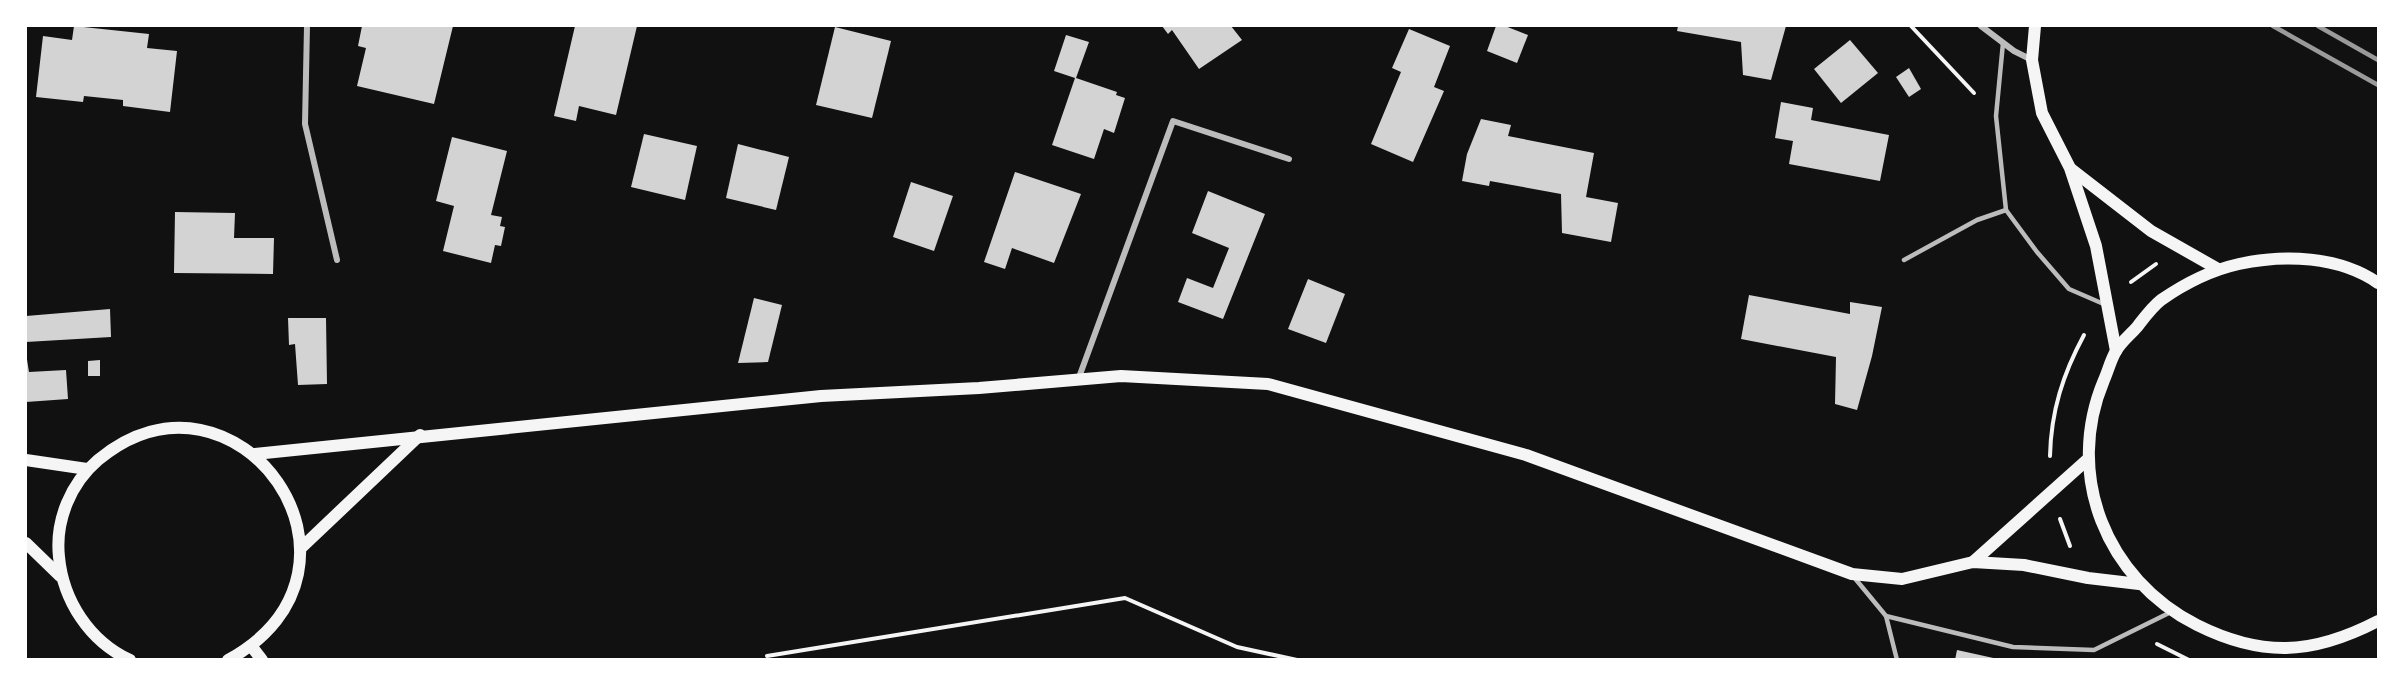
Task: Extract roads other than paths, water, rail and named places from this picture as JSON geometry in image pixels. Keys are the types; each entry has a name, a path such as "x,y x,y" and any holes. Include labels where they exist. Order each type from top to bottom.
{"main road":[{"path":"2035,26 2032,60 2042,113 2070,168 2096,246 2116,351"},
{"path":"2070,168 2151,231 2218,268"},
{"path":"2379,283 2369,276 2320,260 2268,257 2218,268 2160,301 2116,351 2094,403 2088,459 2094,504 2112,547 2139,584 2171,612 2224,639 2283,648 2343,639 2379,621"},
{"path":"255,454 420,435 820,396 979,388 1121,376 1268,384 1526,455 1852,574 1902,579 1973,562 2024,565 2088,578 2139,584"},
{"path":"130,660 105,645 76,614 60,576 58,547 61,519 71,492 87,469 116,446 150,432 186,428 223,436 255,454 274,474 288,496 298,522 300,549 297,577 287,604 272,627 252,647 228,660"},
{"path":"300,549 420,435"},
{"path":"1973,562 2088,459"},
{"path":"26,460 87,469"},
{"path":"26,543 60,576"},
{"path":"252,647 262,660"}],"street":[{"path":"307,26 305,124 337,260"},
{"path":"1980,26 2032,60"},
{"path":"1078,380 1173,121 1289,159"}],"lane":[{"path":"2003,43 1996,116 2006,210 2037,252 2069,289 2107,305"},
{"path":"1904,260 1977,220 2006,210"},
{"path":"1852,574 1886,616 1897,660"},
{"path":"1886,616 2013,646 2094,650 2171,612"}],"railway":[{"path":"2273,26 2378,85"},
{"path":"2318,26 2378,60"}]}
